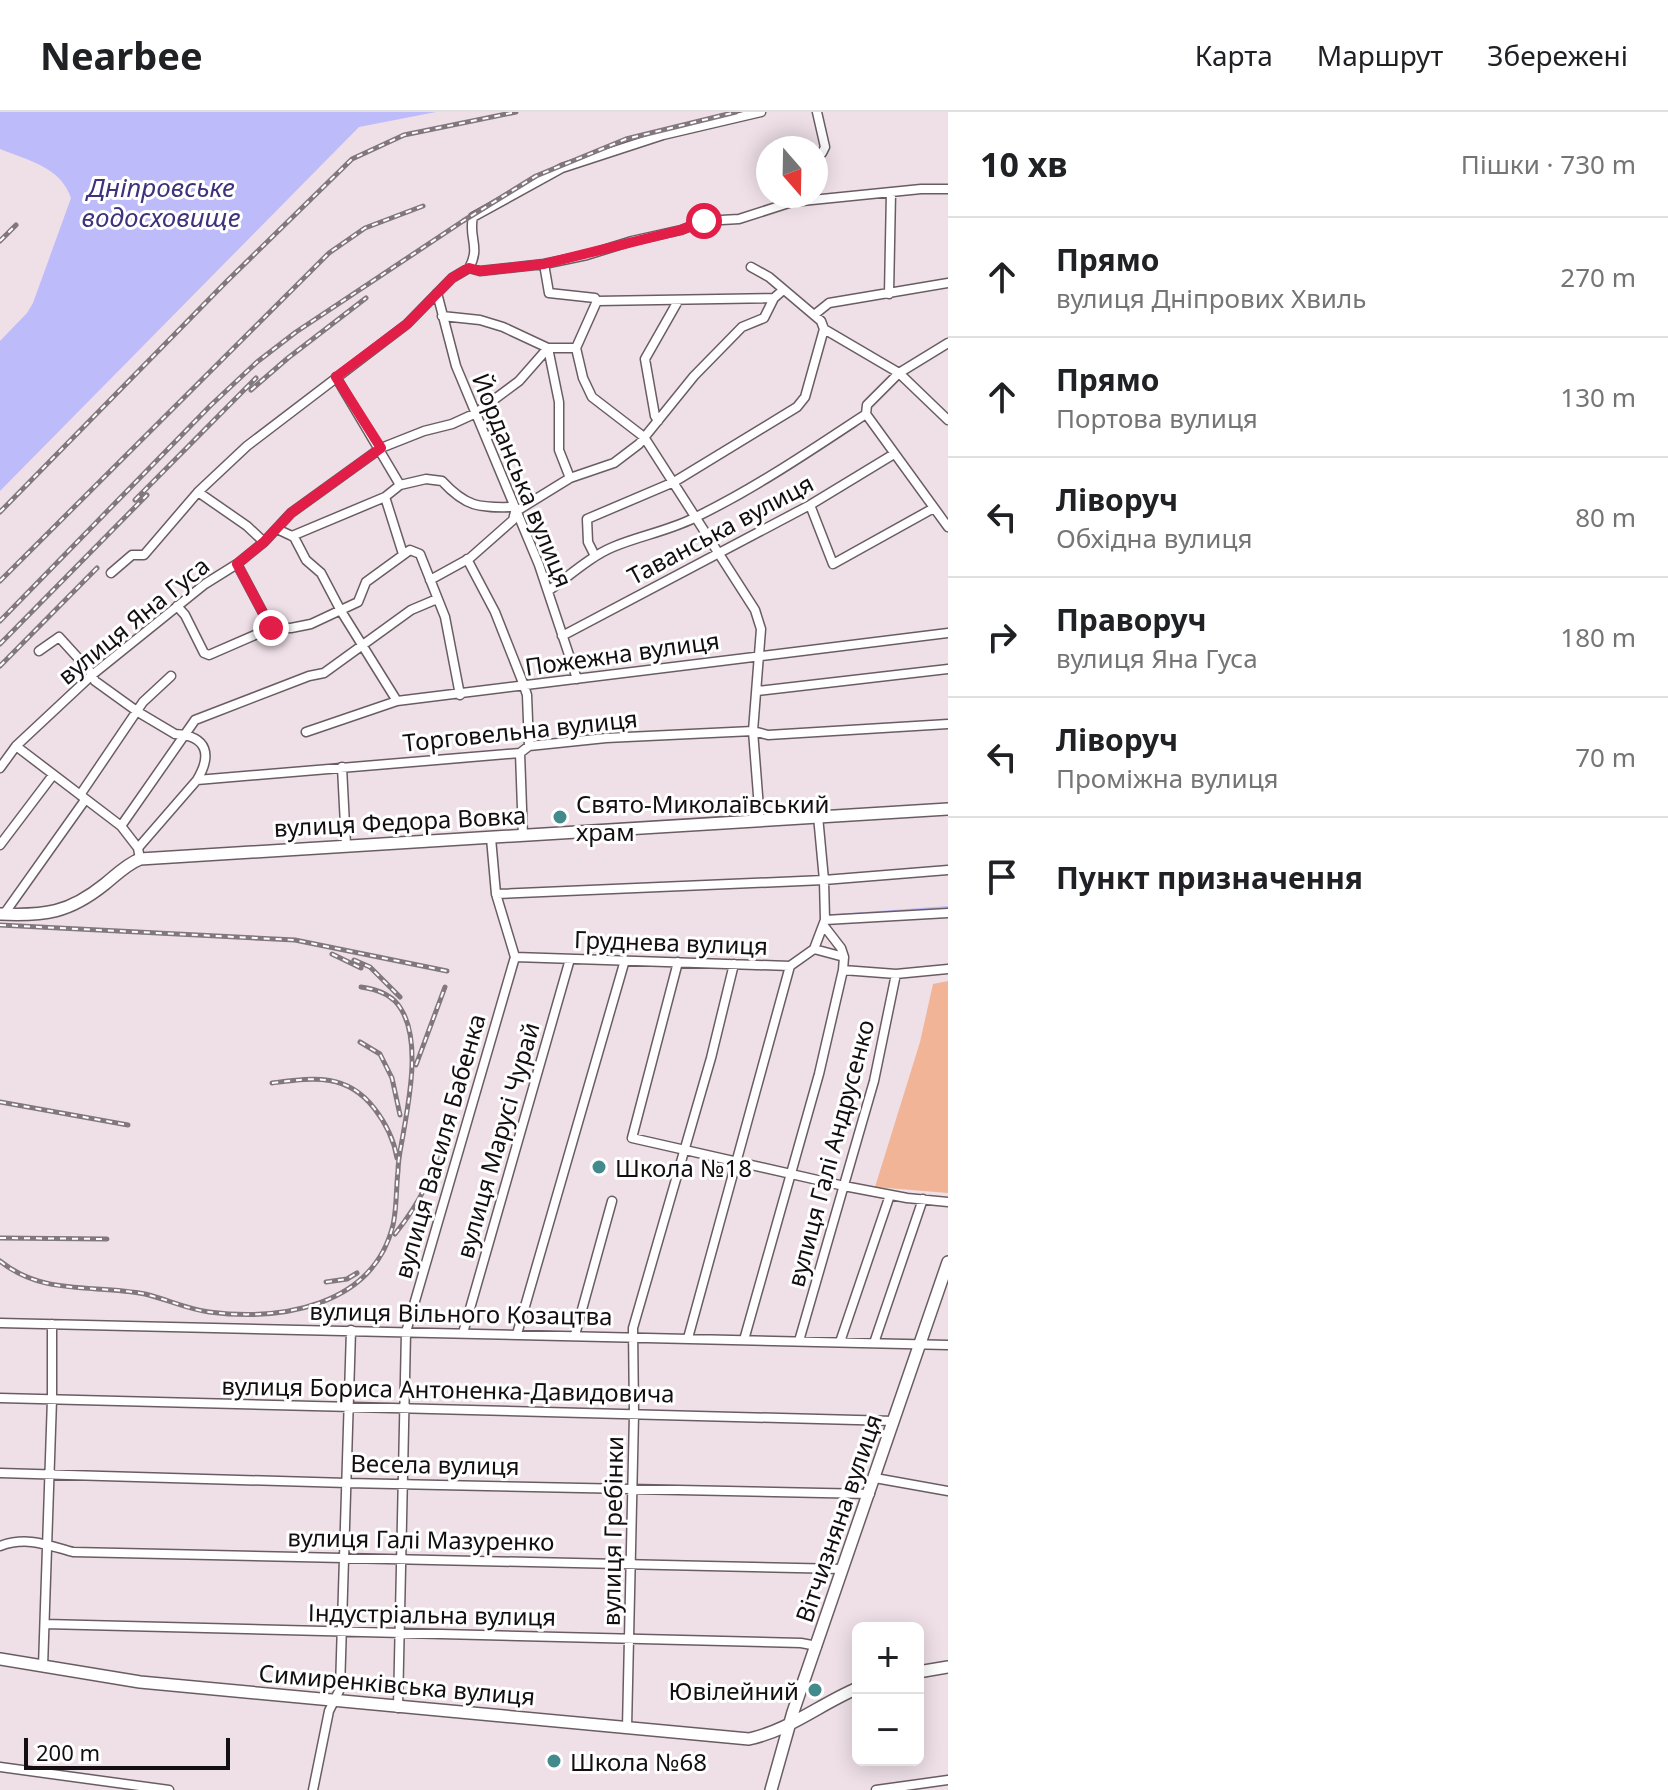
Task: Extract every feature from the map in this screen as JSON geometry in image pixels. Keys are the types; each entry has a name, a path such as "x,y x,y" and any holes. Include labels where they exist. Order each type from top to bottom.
{"street":[{"path":"111,573 132,555 144,555 198,492 247,446 407,324 452,278 469,268 476,253 471,225 473,217 562,168 663,135 761,112"},
{"path":"817,112 822,136"},
{"path":"828,196 948,189"},
{"path":"889,294 891,192"},
{"path":"469,268 480,271 544,264 681,230 704,221 739,219 768,208"},
{"path":"544,264 549,293 595,298 597,301 774,298"},
{"path":"595,556 588,542 587,519 674,482 797,407 805,397 824,329 821,321 769,277 751,267"},
{"path":"814,315 829,303 948,283"},
{"path":"292,536 385,497 400,485 426,479 442,481 458,498 484,508 514,509 570,478 614,463 644,437 694,376 742,327 764,318 774,298 782,291"},
{"name":"Йорданська вулиця","path":"437,293 456,366 539,565 577,679"},
{"path":"597,301 576,348 583,378 592,397 644,437 755,610 761,629 753,731 760,821"},
{"path":"658,421 645,359 678,301"},
{"path":"442,316 480,320 548,348 576,348"},
{"path":"824,329 899,373 947,417"},
{"path":"948,343 899,373 867,405 866,414 948,527"},
{"path":"548,348 559,402 559,450 570,478"},
{"name":"вулиця Яна Гуса","path":"0,768 16,746 92,675 177,606 237,564 264,542 291,513 381,448 476,413 519,381 548,348"},
{"path":"336,377 381,448 400,485"},
{"path":"548,591 595,556 696,517 783,469 866,414"},
{"name":"Таванська вулиця","path":"562,636 810,505 894,454"},
{"path":"198,492 247,526 264,542"},
{"path":"385,497 403,554"},
{"path":"810,505 833,564 932,509"},
{"path":"430,580 467,559 513,520 514,509"},
{"path":"277,529 292,536 306,560 321,573 397,701"},
{"path":"177,606 207,655 271,628 311,624 341,611 358,602 366,582 403,554 410,550 418,551 445,617 460,695"},
{"path":"467,559 495,612 524,687 529,746"},
{"path":"237,564 271,628"},
{"path":"121,826 195,720 324,673 411,610 437,599"},
{"name":"Пожежна вулиця","path":"306,732 397,701 948,633"},
{"path":"2,914 38,915 62,911 83,901 139,853 206,765 206,753 199,742 175,734 95,681 59,637 39,651"},
{"path":"757,691 948,669"},
{"path":"2,914 143,702 171,676"},
{"name":"Торговельна вулиця","path":"197,780 520,753 529,746 606,738 753,731 768,735 948,724"},
{"path":"16,746 121,826 139,853"},
{"path":"520,753 523,836"},
{"path":"342,767 346,845"},
{"path":"0,845 53,775"},
{"name":"вулиця Федора Вовка","path":"139,853 491,838 948,809"},
{"path":"818,816 824,880 824,923 814,949 844,957"},
{"path":"491,838 496,894 515,957"},
{"path":"496,894 824,880 948,870"},
{"path":"824,923 948,913"},
{"path":"744,1340 792,1174 843,970 841,948 824,923"},
{"name":"Груднева вулиця","path":"515,957 790,966 814,949"},
{"name":"вулиця Василя Бабенка","path":"398,1708 406,1332 515,957"},
{"name":"вулиця Марусі Чурай","path":"463,1333 570,959"},
{"path":"517,1334 625,960"},
{"path":"678,962 632,1138 844,1186 948,1202"},
{"name":"вулиця Гребінки","path":"627,1728 633,1328 685,1151 734,964"},
{"path":"688,1338 790,966"},
{"path":"843,970 896,974 948,969"},
{"name":"вулиця Галі Андрусенко","path":"799,1341 874,1081 896,974"},
{"path":"840,1342 890,1195"},
{"path":"874,1343 923,1199"},
{"path":"575,1335 612,1201"},
{"name":"Вітчизняна вулиця","path":"771,1790 789,1726 948,1262"},
{"name":"вулиця Вільного Козацтва","path":"0,1323 948,1345"},
{"path":"43,1667 52,1324"},
{"path":"313,1790 333,1701 340,1689 351,1330"},
{"name":"вулиця Бориса Антоненка-Давидовича","path":"0,1398 894,1421"},
{"name":"Весела вулиця","path":"0,1473 870,1494"},
{"path":"875,1478 948,1491"},
{"name":"вулиця Галі Мазуренко","path":"0,1546 29,1540 73,1552 843,1569"},
{"name":"Індустріальна вулиця","path":"45,1624 630,1638 817,1646"},
{"name":"Симиренківська вулиця","path":"0,1659 140,1682 749,1739 789,1726 852,1691"},
{"path":"924,1671 948,1667"},
{"path":"0,1767 169,1790"},
{"path":"876,1790 948,1780"}],"shaded area":[{"path":"948,981 948,1193 875,1187 920,1042 933,984"}],"water":[{"name":"Дніпровське водосховище","path":"0,112 436,112 359,127 0,491 0,341 33,303 71,198 66,187 51,172 0,149"}],"waterway":[{"path":"837,915 948,907"}],"railway":[{"path":"0,512 352,159 404,135 516,112"},
{"path":"0,621 210,406 257,362 296,332 536,176 626,139 736,112"},
{"path":"0,581 329,253 365,228 423,206"},
{"path":"0,241 16,225"},
{"path":"251,390 366,298"},
{"path":"135,500 256,378"},
{"path":"0,644 147,495"},
{"path":"0,666 97,568"},
{"path":"0,925 295,940 447,971"},
{"path":"332,954 361,968"},
{"path":"354,960 370,967 400,997"},
{"path":"0,1261 34,1280 70,1287 145,1294 209,1312 265,1314 293,1310 320,1303 345,1291 366,1274 382,1253 393,1225 398,1162 412,1071 411,1037 401,1009 384,994 361,987"},
{"path":"416,1065 445,987"},
{"path":"360,1042 380,1054 392,1078 400,1115"},
{"path":"272,1083 314,1079 352,1088 382,1119 397,1158"},
{"path":"0,1102 128,1125"},
{"path":"395,1234 426,1186 444,1133"},
{"path":"0,1238 107,1239"},
{"path":"326,1282 347,1279 357,1273"}],"place":[{"name":"Свято-Миколаївський храм","path":"560,817"},
{"name":"Школа №18","path":"599,1167"},
{"name":"Ювілейний","path":"815,1690"},
{"name":"Школа №68","path":"554,1761"}],"route":[{"path":"271,628 237,564 264,542 291,513 381,448 336,377 407,324 452,278 469,268 480,271 544,264 681,230 704,221"}]}
